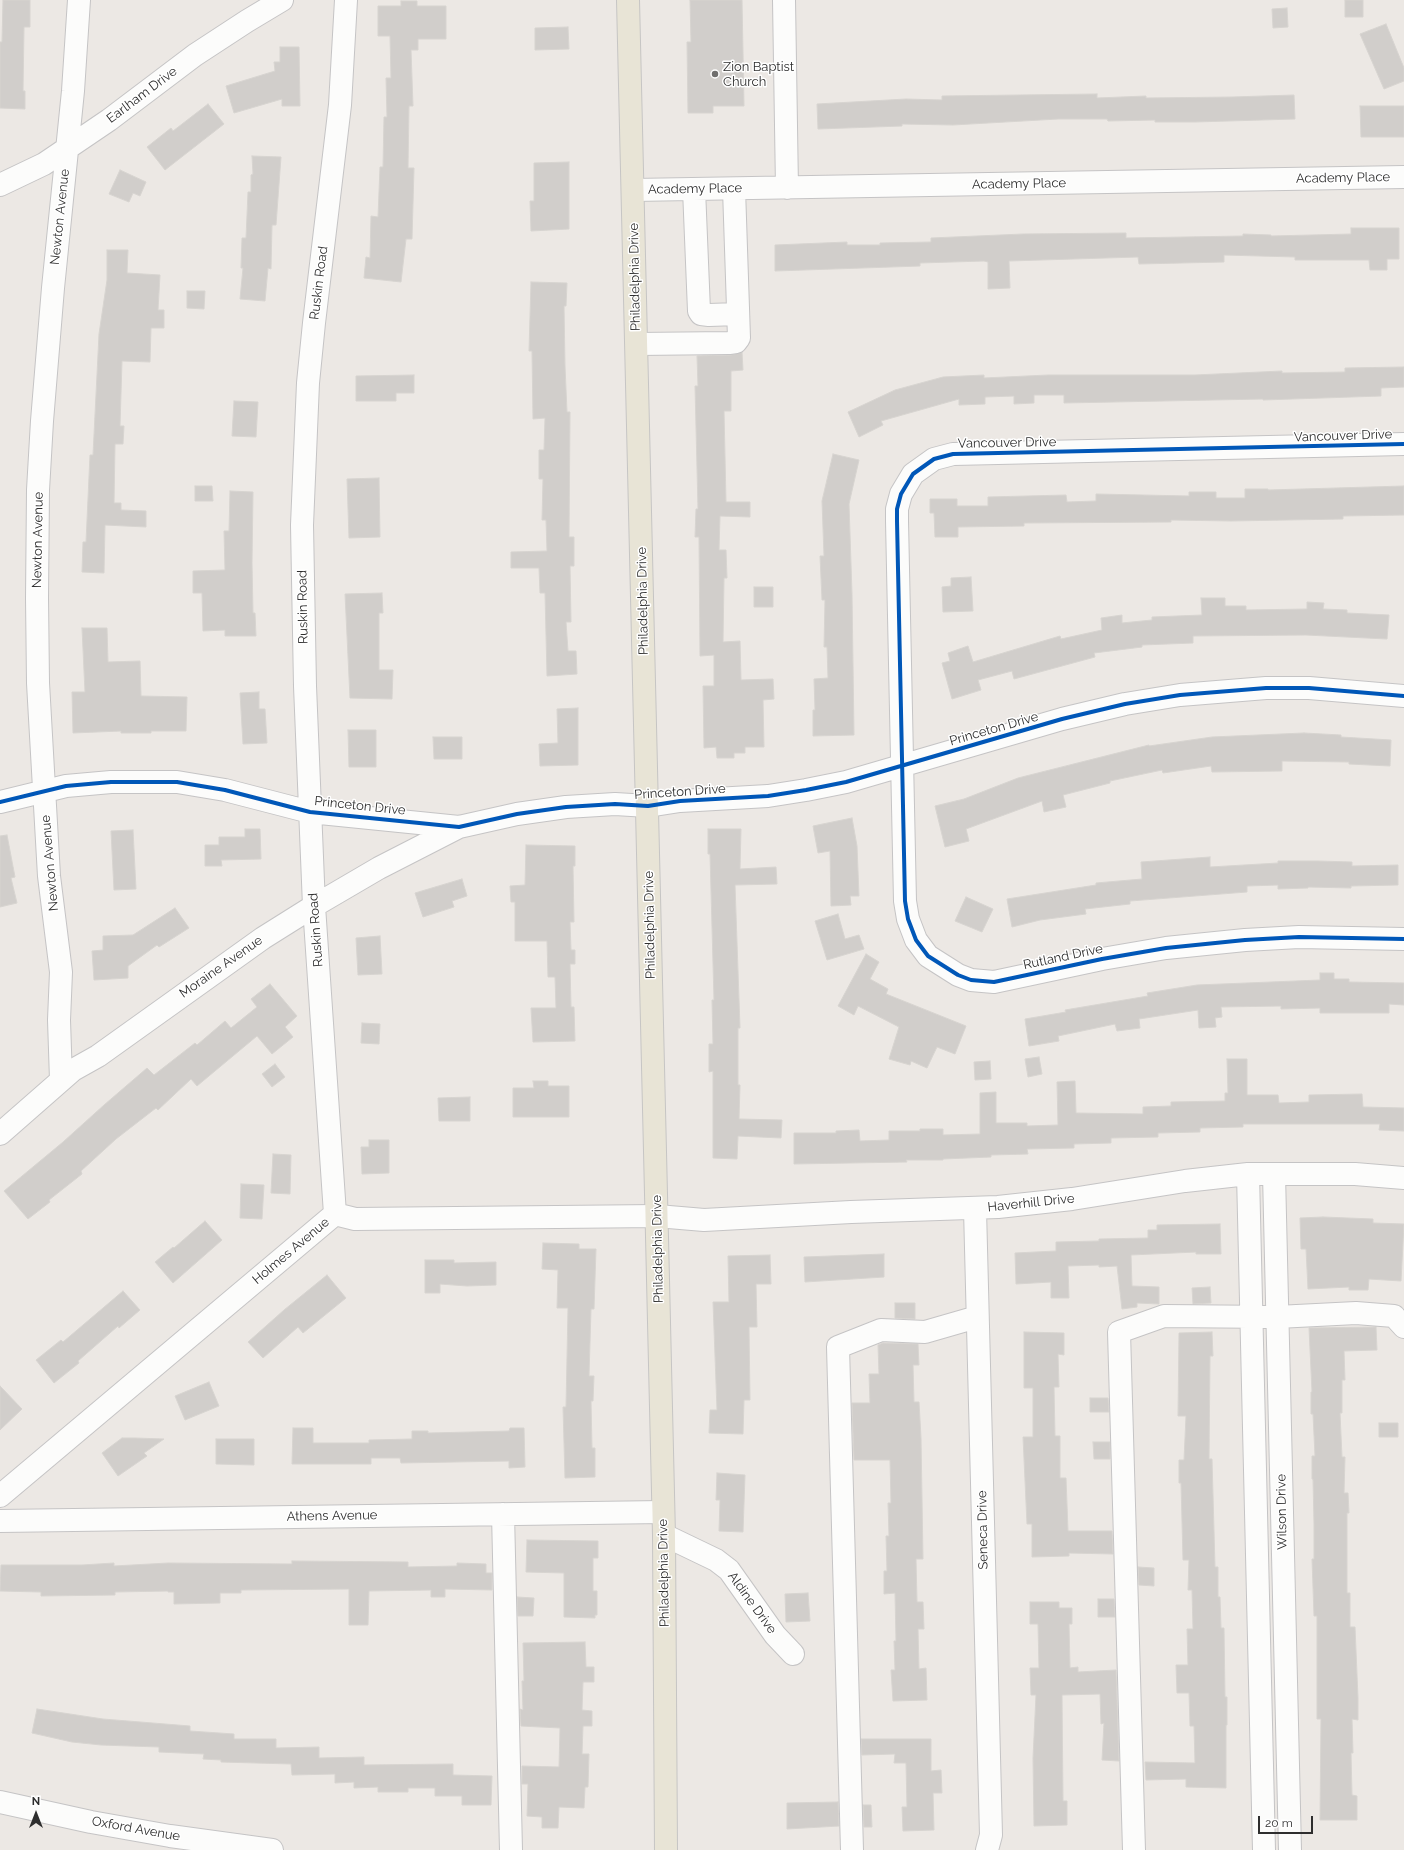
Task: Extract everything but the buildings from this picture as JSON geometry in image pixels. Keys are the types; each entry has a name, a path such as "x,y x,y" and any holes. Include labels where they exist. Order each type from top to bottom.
{"main road":[{"name":"Philadelphia Drive","path":"628,0 664,1535 666,1850"}],"street":[{"name":"Newton Avenue","path":"61,1080 59,1020 61,972 49,876 38,645 38,490 52,296 68,148 79,0"},
{"name":"Earlham Drive","path":"0,185 44,164 109,120 195,55 282,0"},
{"name":"Ruskin Road","path":"335,1214 314,906 302,596 304,454 314,323 340,105 346,0"},
{"path":"784,0 787,188"},
{"name":"Academy Place","path":"633,190 1404,178"},
{"path":"694,189 699,310 701,314 705,315 738,314"},
{"path":"637,344 736,342 739,338 734,189"},
{"name":"Vancouver Drive","path":"902,766 897,509 901,494 913,474 926,463 944,455 953,454 1404,444"},
{"name":"Princeton Drive","path":"0,802 66,786 111,782 176,782 225,790 310,812 459,826 517,814 566,807 615,804 648,806 680,801 768,796 806,790 846,782 1062,719 1125,704 1180,695 1266,688 1309,688 1404,696"},
{"name":"Rutland Drive","path":"902,766 905,901 908,919 916,940 928,956 949,970 971,980 994,982 1102,959 1166,948 1245,940 1299,937 1404,939"},
{"name":"Moraine Avenue","path":"0,1134 72,1070 98,1056 263,938 379,868 459,826"},
{"name":"Haverhill Drive","path":"657,1216 704,1220 851,1212 975,1209 1072,1199 1185,1181 1248,1174 1355,1174 1404,1178"},
{"name":"Wilson Drive","path":"1248,1174 1264,1850"},
{"name":"Wilson Drive","path":"1274,1174 1290,1850"},
{"name":"Seneca Drive","path":"975,1209 991,1835 987,1850"},
{"name":"Holmes Avenue","path":"0,1496 335,1214 355,1219 657,1216"},
{"path":"1134,1850 1119,1332 1164,1316 1277,1318 1356,1313 1394,1316 1404,1327"},
{"path":"852,1850 838,1346 880,1330 925,1332 977,1317"},
{"name":"Athens Avenue","path":"0,1521 663,1512"},
{"path":"503,1514 511,1850"},
{"name":"Aldine Drive","path":"664,1535 716,1560 729,1570 775,1635 793,1654"},
{"name":"Oxford Avenue","path":"0,1802 92,1822 168,1843 272,1850"}],"cycle path":[{"path":"1404,444 953,454 934,459 913,474 901,494 897,509 905,901 908,919 916,940 928,956 958,975 971,980 994,982 1102,959 1166,948 1245,940 1299,937 1404,939"},
{"path":"0,802 66,786 111,782 177,782 225,790 310,812 459,827 517,814 566,807 615,804 648,806 680,801 768,796 806,790 846,782 1062,719 1125,704 1180,695 1266,688 1309,688 1404,696"}],"place":[{"name":"Zion Baptist Church","path":"715,74"}]}
